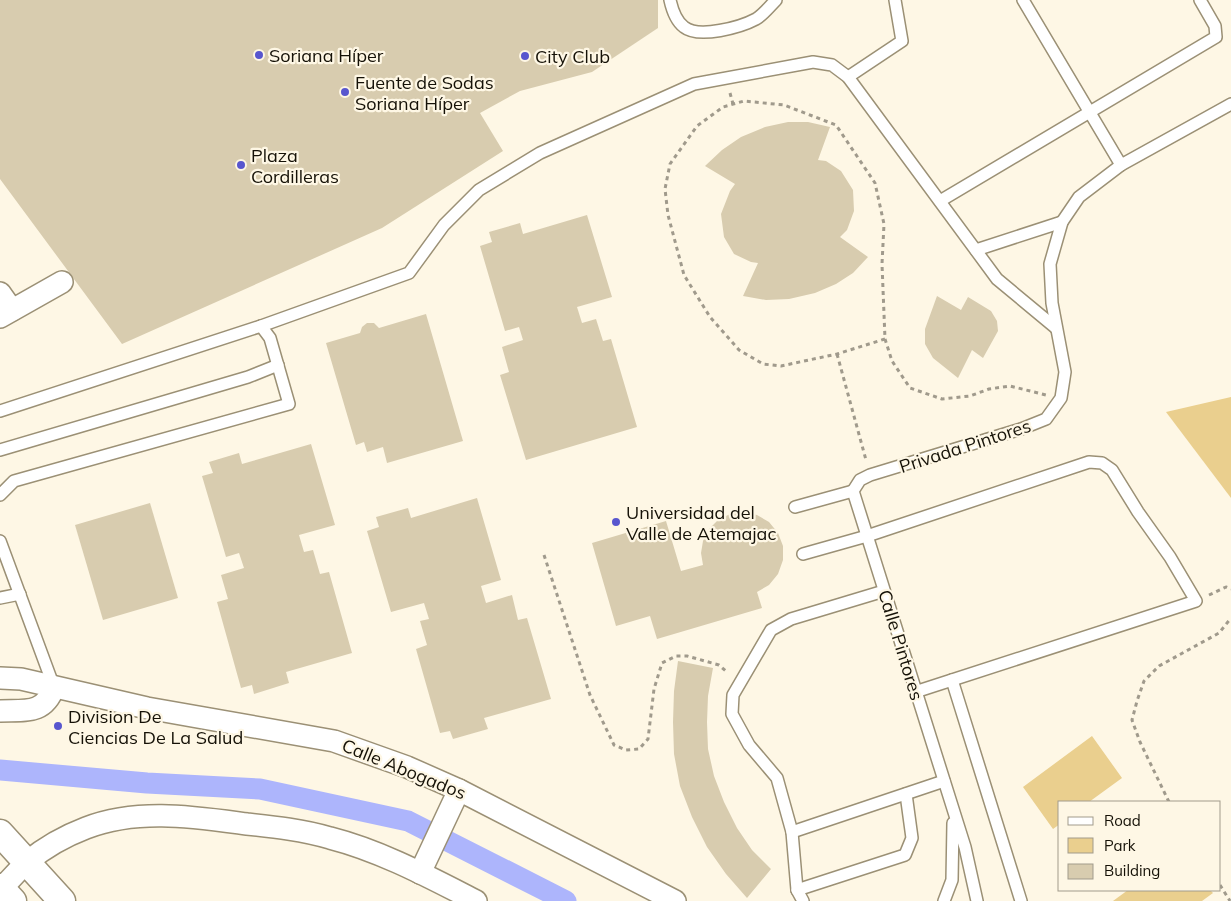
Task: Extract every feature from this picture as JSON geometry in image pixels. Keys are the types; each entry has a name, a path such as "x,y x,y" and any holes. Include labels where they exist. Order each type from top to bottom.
{"street":[{"path":"4,306 62,282"},
{"name":"Calle Abogados","path":"0,678 21,679 147,708 334,741 407,767 455,800 675,901"},
{"path":"0,711 40,708 51,695 54,687"},
{"path":"420,873 455,800"},
{"path":"10,851 44,850 86,828 101,824 138,817 182,816 276,828 330,838 380,855 476,901"},
{"path":"4,891 10,851"},
{"path":"10,851 62,901"}],"lane":[{"path":"670,0 672,12 685,28 698,32 725,30 757,18 776,0"},
{"path":"848,77 902,41 895,0"},
{"path":"1023,0 1121,165"},
{"path":"940,202 1216,37 1215,26 1200,0"},
{"path":"0,412 261,326 409,273 444,226 479,190 540,153 694,84 813,62 832,65 848,77 997,278 1056,328"},
{"name":"Privada Pintores","path":"865,478 1046,420 1061,398 1065,372 1052,303 1050,264 1062,222 1079,198 1121,165 1231,104"},
{"path":"976,250 1062,222"},
{"path":"0,495 14,481 289,404 270,338 261,326"},
{"path":"0,450 248,376 278,365"},
{"path":"803,554 867,536 1089,462 1102,463 1112,470 1138,512 1170,557 1196,602 916,692"},
{"path":"795,507 853,491 865,478"},
{"name":"Calle Pintores","path":"853,491 964,847 977,901"},
{"path":"0,541 54,687"},
{"path":"803,901 797,890 792,832 777,778 749,745 732,714 733,695 771,630 792,619 884,591"},
{"path":"0,598 20,594"},
{"path":"952,680 1021,901"},
{"path":"792,832 944,781"},
{"path":"797,890 904,855 912,838 906,794"},
{"name":"Calle Pintores","path":"944,901 952,880 953,812"}],"path":[{"path":"885,338 837,354 781,366 763,364 739,350 710,316 684,275 668,215 665,189 670,164 698,126 723,107 744,101 784,105 836,125 876,182 884,224 882,264 885,338 892,362 910,388 942,399 970,396 989,389 1010,386 1061,398"},
{"path":"837,354 865,478"},
{"path":"544,556 590,694 614,745 626,750 639,749 648,739 654,689 662,662 676,656 687,656 719,664 739,684"},
{"path":"1196,602 1226,587 1231,589"},
{"path":"1169,801 1140,742 1132,720 1136,701 1144,681 1159,666 1219,633 1231,618"},
{"path":"1221,887 1230,901"}],"green space":[{"path":"1231,397 1231,498 1166,412"},
{"path":"1092,736 1122,778 1090,801 1058,801 1058,825 1053,829 1023,787"},
{"path":"1127,891 1211,891 1213,893 1202,901 1113,901"}],"building":[{"name":"Plaza Cordilleras","path":"0,0 658,0 658,28 592,72 520,91 480,113 503,151 382,228 122,344 0,179"},
{"path":"788,122 808,122 830,127 818,160 826,161 841,171 853,190 854,211 847,230 840,237 868,257 853,273 836,284 815,293 789,299 766,300 743,296 758,263 751,262 734,254 724,237 721,214 730,191 735,184 705,166 722,150 741,137 765,127"},
{"path":"587,215 612,297 577,307 582,323 596,319 603,341 611,339 637,427 526,460 500,375 509,372 502,347 523,340 519,327 505,331 480,246 492,242 489,232 520,223 523,234"},
{"path":"937,296 961,310 968,297 991,311 997,321 998,331 983,358 972,350 958,378 933,358 925,344 925,329"},
{"path":"426,314 463,441 387,463 383,447 367,452 364,442 356,445 326,343 360,333 362,327 367,323 374,323 379,328"},
{"path":"311,444 335,525 299,535 304,552 313,550 320,574 329,572 352,653 286,672 289,683 254,694 252,685 241,688 217,602 228,599 221,575 244,568 239,553 226,557 202,476 213,473 209,462 239,453 242,464"},
{"path":"477,498 501,580 481,586 486,603 512,595 518,620 527,618 551,699 484,718 488,729 453,739 450,731 440,733 416,649 427,645 420,621 429,619 424,603 391,612 367,531 379,527 376,517 408,508 411,518"},
{"path":"150,503 178,598 103,620 75,525"},
{"path":"744,512 757,515 769,522 778,533 783,546 783,560 778,574 769,585 757,592 762,608 657,639 650,616 616,626 592,543 666,521 681,571 703,565 701,553 703,541 708,530 718,520 730,514"},
{"path":"678,661 713,668 708,696 707,722 708,749 714,776 737,828 752,850 771,869 747,898 726,874 707,847 692,817 680,786 674,754 673,722 674,691"}],"waterway":[{"path":"0,770 147,783 260,789 408,821 566,901"}],"place":[{"name":"Soriana Híper","path":"259,55"},
{"name":"City Club","path":"525,56"},
{"name":"Fuente de Sodas Soriana Híper","path":"345,92"},
{"name":"Plaza Cordilleras","path":"241,165"},
{"name":"Universidad del Valle de Atemajac","path":"616,522"},
{"name":"Division De Ciencias De La Salud","path":"58,726"}]}
